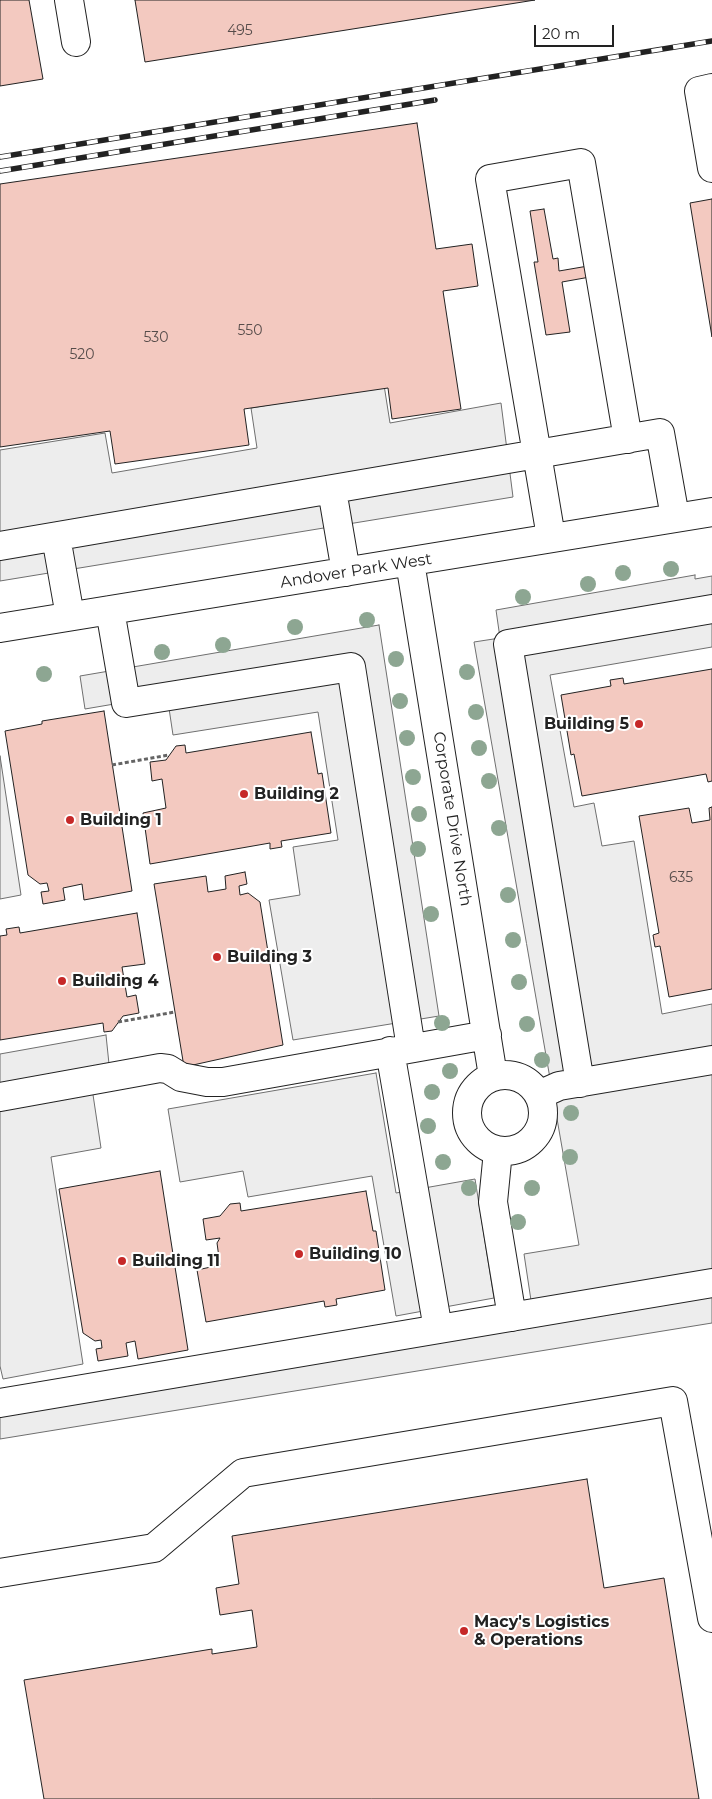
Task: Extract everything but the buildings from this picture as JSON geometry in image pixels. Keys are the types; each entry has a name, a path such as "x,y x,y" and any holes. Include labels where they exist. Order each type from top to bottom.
{"street":[{"path":"69,0 76,42"},
{"path":"712,88 699,91 712,168"},
{"path":"551,537 490,179 581,164 628,439"},
{"path":"0,546 660,434 675,518"},
{"path":"332,490 346,572"},
{"name":"Andover Park West","path":"0,628 712,512"},
{"path":"56,537 70,616"},
{"name":"Corporate Drive North","path":"410,562 493,1076"},
{"path":"580,1083 508,644 712,609"},
{"path":"110,610 126,703 351,667 438,1329"},
{"path":"0,1097 160,1068 168,1069 181,1077 207,1082 223,1082 487,1035"},
{"path":"539,1095 559,1086 712,1060"},
{"path":"493,1076 520,1077 531,1085 539,1095 543,1108 543,1121 538,1133 517,1150 498,1151 482,1144 474,1136 468,1125 466,1113 468,1101 474,1090 493,1076"},
{"path":"498,1151 493,1202 512,1317"},
{"path":"0,1403 712,1283"},
{"path":"0,1573 154,1548 243,1473 673,1401 712,1618"}],"path":[{"path":"112,765 170,755"},
{"path":"118,1022 175,1012"}],"shaded area":[{"path":"384,385 390,423 501,403 513,497 0,581 0,450 105,433 112,473 257,448 251,408"},
{"path":"695,575 695,579 712,576 712,647 550,675 574,807 594,803 602,846 634,841 662,1014 712,1004 712,1323 0,1439 0,1415 535,1327 524,1254 579,1245 474,642 500,638 496,610"},
{"path":"379,625 439,1016 293,1040 269,900 300,895 293,847 338,840 318,712 173,735 167,695 85,709 80,676"},
{"path":"0,756 21,895 0,899"},
{"path":"106,1035 109,1064 89,1068 101,1148 51,1157 83,1364 3,1379 0,1366 0,1054"},
{"path":"376,1073 396,1193 475,1179 494,1298 396,1316 372,1176 248,1197 243,1171 180,1182 168,1109"}],"railway":[{"path":"0,157 712,41"},
{"path":"0,171 435,100"}],"place":[{"name":"Building 5","path":"639,724"},
{"name":"Building 2","path":"244,794"},
{"name":"Building 1","path":"70,820"},
{"name":"Building 3","path":"217,957"},
{"name":"Building 4","path":"62,981"},
{"name":"Building 10","path":"299,1254"},
{"name":"Building 11","path":"122,1261"},
{"name":"Macy's Logistics & Operations","path":"464,1631"}]}
